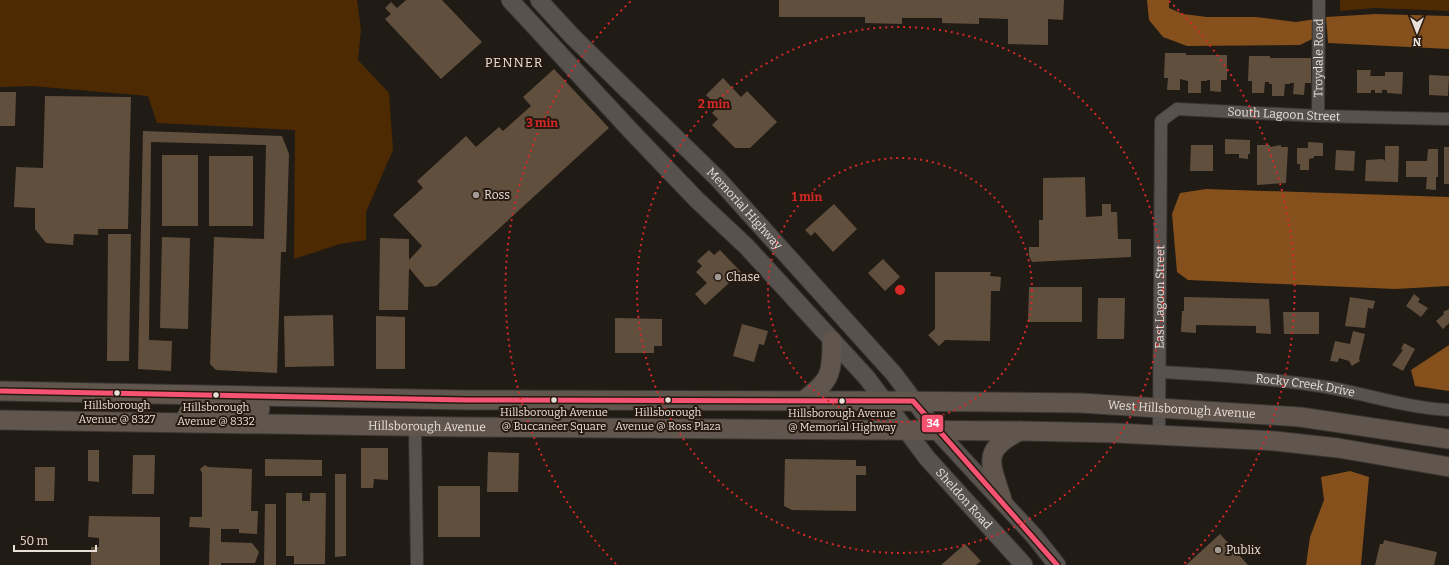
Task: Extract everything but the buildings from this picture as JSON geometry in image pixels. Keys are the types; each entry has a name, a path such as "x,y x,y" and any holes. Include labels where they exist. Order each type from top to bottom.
{"main road":[{"name":"Memorial Highway","path":"510,0 631,131 697,200 746,247 867,378 906,430"},
{"name":"Memorial Highway","path":"540,0 571,36 718,179 894,374 912,401 936,430"},
{"path":"631,131 654,117"},
{"path":"802,402 829,377 832,363 832,341"},
{"path":"0,391 467,400 802,402 912,401"},
{"path":"7,420 20,405 67,404 82,402 92,393"},
{"path":"77,421 106,412 171,409 184,395"},
{"path":"184,422 189,412 198,409 324,410 335,397"},
{"path":"350,425 369,415 445,415 467,400"},
{"path":"573,400 573,428"},
{"name":"West Hillsborough Avenue","path":"912,401 1081,403 1300,417 1449,439"},
{"name":"Hillsborough Avenue","path":"7,420 573,428 1022,430"},
{"name":"Sheldon Road","path":"906,430 927,458 1024,565"},
{"path":"936,430 1002,500 1057,565"},
{"path":"1002,500 993,470 992,453 1003,439 1022,430 1117,433 1306,444 1449,467"}],"street":[{"name":"Troydale Road","path":"1318,116 1319,0"},
{"name":"South Lagoon Street","path":"1161,159 1161,121 1177,109 1318,116 1449,120"},
{"name":"East Lagoon Street","path":"1159,436 1161,159"},
{"name":"Rocky Creek Drive","path":"1160,372 1271,379 1327,387 1408,405 1449,410"},
{"path":"416,426 417,565"}],"shaded area":[{"path":"0,0 357,0 361,30 358,60 389,93 393,150 366,212 366,240 340,244 294,259 295,130 157,123 148,96 32,86 0,87"},
{"path":"1147,0 1169,0 1169,8 1183,14 1207,17 1256,17 1296,22 1316,19 1314,38 1300,45 1187,46 1163,37 1149,20"},
{"path":"1340,0 1449,0 1449,11 1375,8 1340,11"},
{"path":"1375,14 1449,16 1449,49 1328,43 1326,17"},
{"path":"1206,189 1449,197 1449,286 1395,289 1188,280 1177,272 1172,214 1180,193"},
{"path":"1449,345 1449,391 1415,386 1411,370"},
{"path":"1350,471 1369,477 1361,565 1306,565 1310,537 1324,500 1321,477"}],"transit line":[{"name":"34","path":"0,391 467,400 913,401 1057,565"}],"place":[{"name":"Ross","path":"476,195"},
{"name":"Chase","path":"718,277"},
{"name":"Hillsborough Avenue @ 8327","path":"117,393"},
{"name":"Hillsborough Avenue @ 8332","path":"216,395"},
{"name":"Hillsborough Avenue @ Buccaneer Square","path":"554,400"},
{"name":"Hillsborough Avenue @ Ross Plaza","path":"668,400"},
{"name":"Hillsborough Avenue @ Memorial Highway","path":"842,401"},
{"name":"Publix","path":"1218,550"}],"district":[{"name":"PENNER","path":"514,62"}]}
